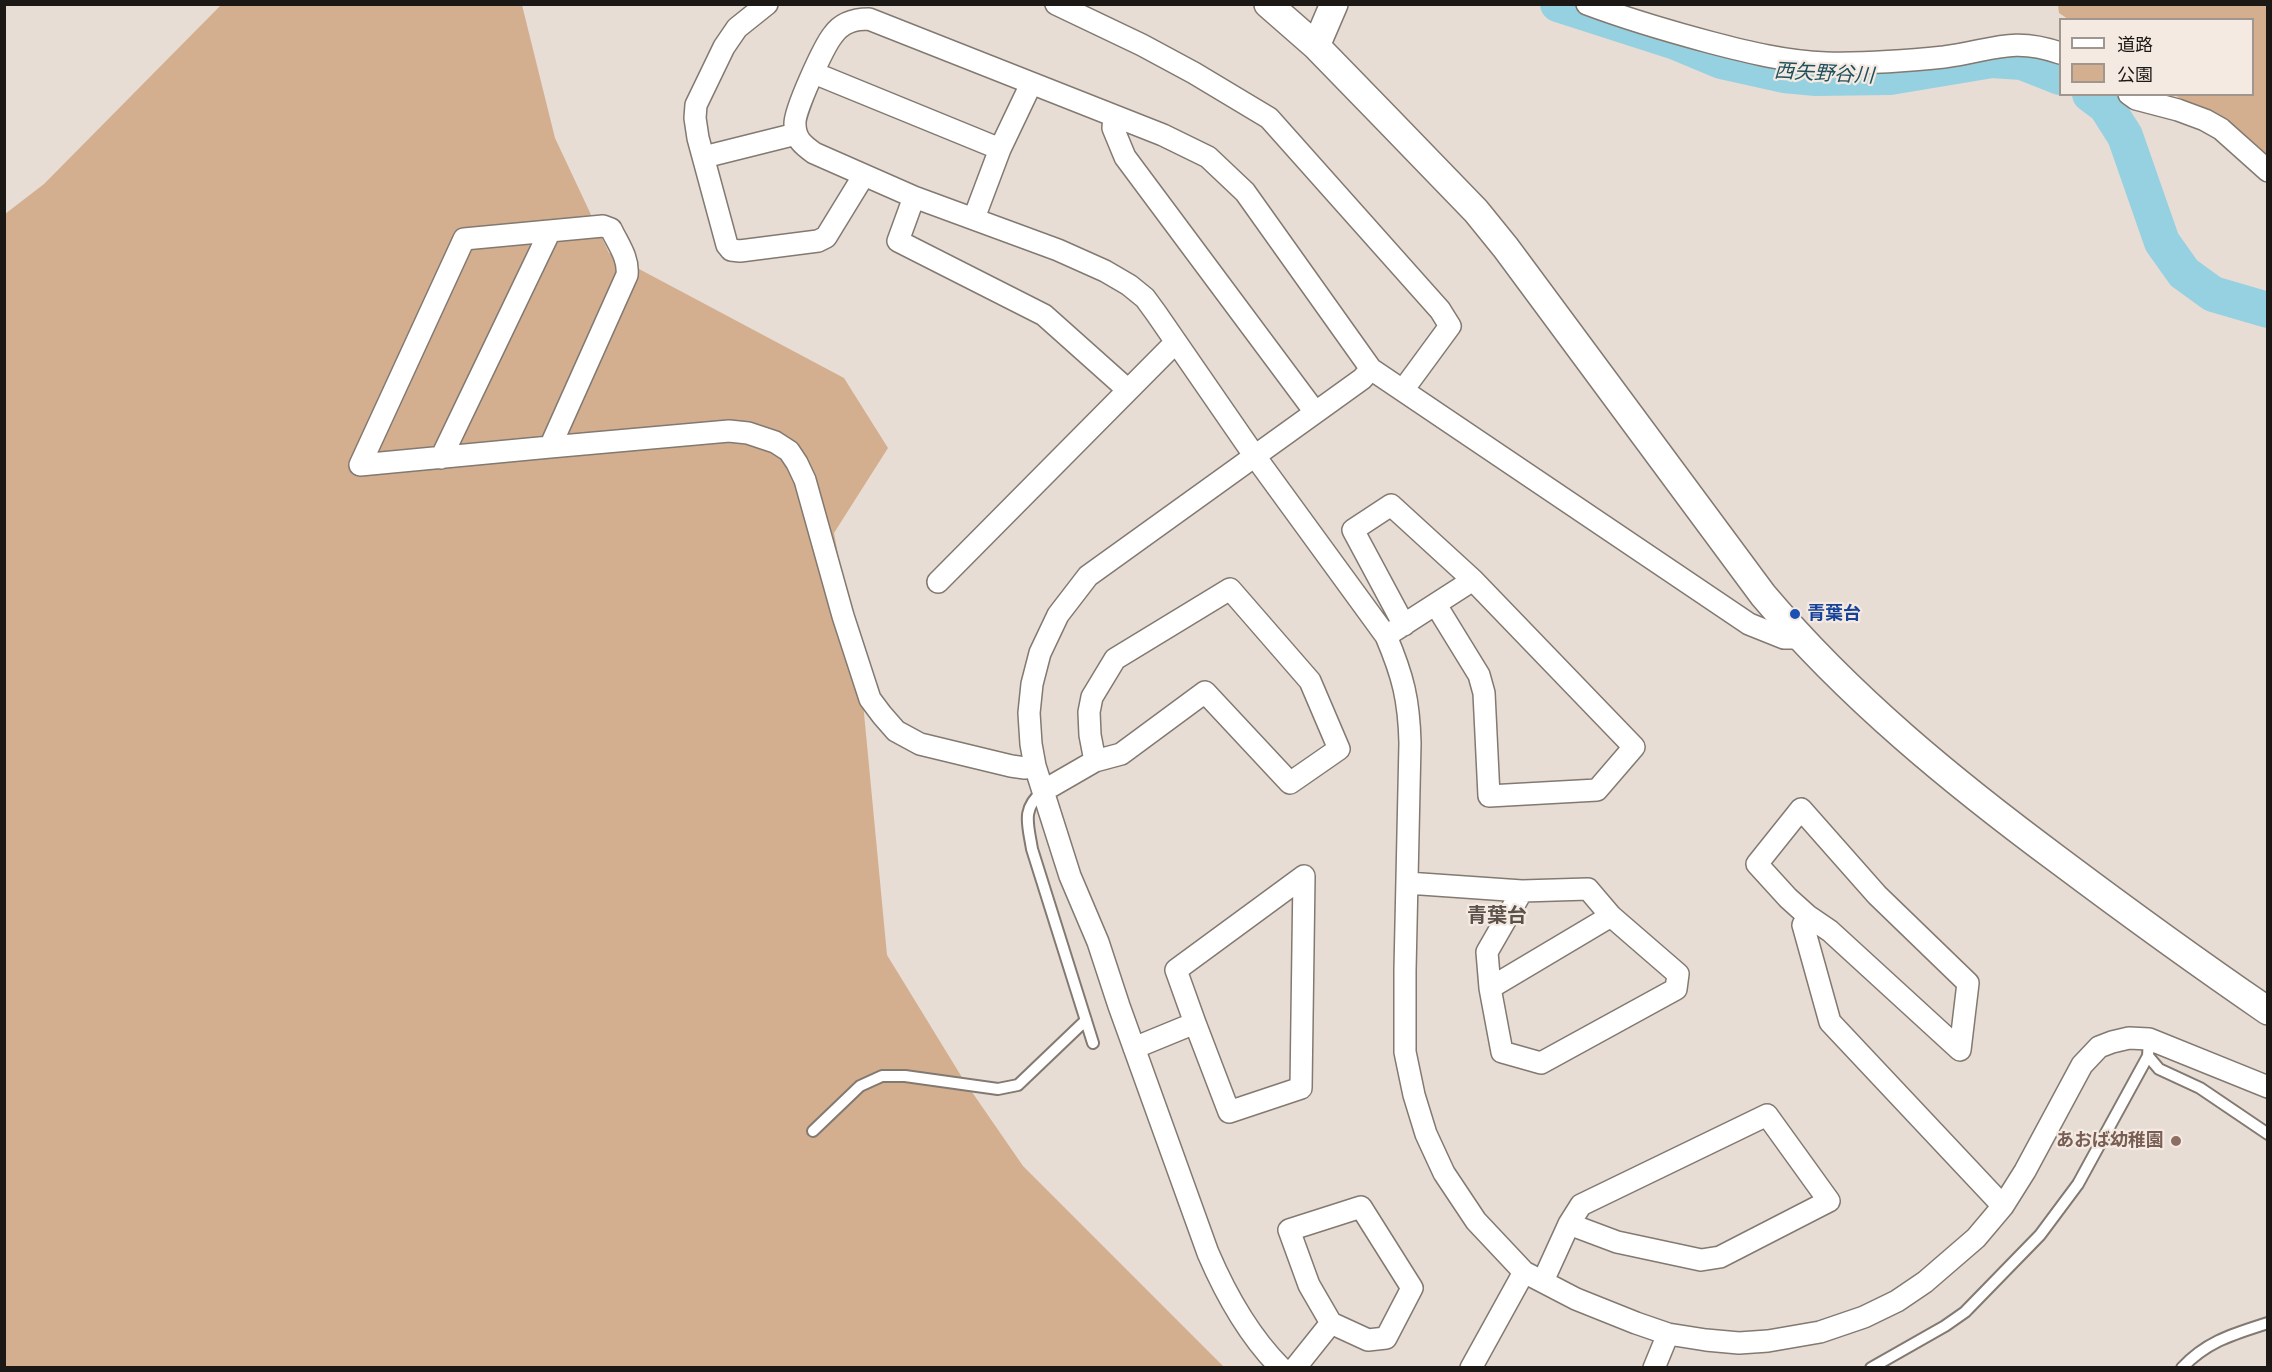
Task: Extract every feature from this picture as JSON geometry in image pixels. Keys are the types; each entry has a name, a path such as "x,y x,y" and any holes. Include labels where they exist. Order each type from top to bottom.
{"street":[{"path":"767,4 737,28 724,47 696,105 695,118 727,245 731,250 740,251 818,241 826,237 864,174"},
{"path":"1056,4 1142,45 1269,118 1440,309 1450,326 1403,390"},
{"path":"1268,4 1316,46 1483,220 1763,595 1800,638 1902,736 1976,799 2164,939 2268,1011"},
{"path":"1316,46 1334,4"},
{"path":"1587,4 1639,23 1754,53 1824,63 1910,61 1960,55 2018,44 2034,45 2059,51"},
{"path":"1800,638 1784,638 1749,624 1371,369 1245,192 1227,173 1208,158 1190,147 869,19 856,19 845,24 833,34 794,121 796,134 801,144 814,153 914,197 1058,250 1129,285 1145,298 1254,455 1386,636 1397,662 1409,707 1405,1052 1414,1095 1426,1134 1444,1173 1476,1221 1524,1272 1576,1299 1668,1334 1739,1343 1768,1341 1820,1332 1864,1317 1897,1301 1925,1282 1976,1238 2003,1206 2025,1171 2082,1065 2099,1047 2130,1038 2149,1047 2268,1087"},
{"path":"814,73 1000,149"},
{"path":"974,218 1000,149 1031,84"},
{"path":"2131,96 2205,120 2221,129 2268,171"},
{"path":"1114,116 1113,128 1125,157 1315,412"},
{"path":"704,157 796,134"},
{"path":"914,197 898,241 1044,315 1128,390"},
{"path":"550,447 627,275 628,264 611,229 603,226 464,239 360,465 729,432 748,433 775,442 789,451 806,480 843,616 870,699 882,716 896,730 920,744 1011,766 1025,768 1035,766"},
{"path":"441,458 550,231"},
{"path":"938,582 1176,342"},
{"path":"1281,1368 1262,1346 1224,1289 1208,1253 1098,942 1070,876 1035,766 1029,713 1032,684 1040,653 1058,615 1088,576 1362,379 1371,369"},
{"path":"1404,625 1353,530 1391,505 1473,580 1634,747 1597,790 1489,796 1484,693 1479,675 1436,605"},
{"path":"1386,636 1473,580"},
{"path":"1043,791 1095,761 1121,754 1205,692 1290,783 1339,749 1310,681 1230,590 1115,659 1092,697 1089,712 1090,735 1095,761"},
{"path":"1802,809 1877,895 1968,983 1960,1050 1830,931 1808,916 1756,864 1802,809"},
{"path":"1304,876 1300,1088 1229,1112 1195,1023 1176,970 1304,876"},
{"path":"1407,884 1522,891 1588,889 1611,916 1678,974 1676,989 1541,1063 1502,1052 1490,987 1487,952 1522,891"},
{"path":"1490,987 1611,916"},
{"path":"1808,916 1803,925 1830,1022 2003,1206"},
{"path":"1134,1048 1195,1023"},
{"path":"1543,1281 1569,1224 1581,1205 1767,1115 1829,1201 1720,1257 1701,1260 1617,1242 1569,1224"},
{"path":"1361,1207 1412,1287 1386,1338 1368,1340 1331,1323 1310,1285 1289,1230 1361,1207"},
{"path":"1471,1368 1524,1272"},
{"path":"1295,1368 1331,1323"},
{"path":"1654,1368 1668,1334"}],"lane":[{"path":"1043,791 1028,808 1031,840 1093,1043"},
{"path":"813,1131 860,1086 882,1076 905,1076 998,1089 1018,1085 1086,1020"},
{"path":"2149,1047 2159,1069 2200,1088 2268,1134"},
{"path":"1871,1368 1965,1312 2040,1235 2078,1184 2149,1047"},
{"path":"2182,1368 2205,1347 2225,1337 2268,1323"}],"green space":[{"path":"221,5 522,5 555,138 609,253 844,378 888,448 834,533 860,671 887,955 963,1079 1023,1166 1224,1367 5,1368 5,214 44,184"},
{"path":"2058,5 2267,5 2267,159 2176,96 2254,96 2254,18 2066,18 2059,13"}],"waterway":[{"name":"西矢野谷川","path":"1558,4 1673,41 1721,61 1784,75 1816,78 1890,77 1992,60 2022,62 2059,77"},
{"name":"西矢野谷川","path":"2093,96 2106,106 2125,136 2162,242 2184,273 2213,294 2268,310"}],"place":[{"name":"青葉台","path":"1795,614"},
{"name":"あおば幼稚園","path":"2176,1141"}],"district":[{"name":"青葉台","path":"1497,916"}]}
